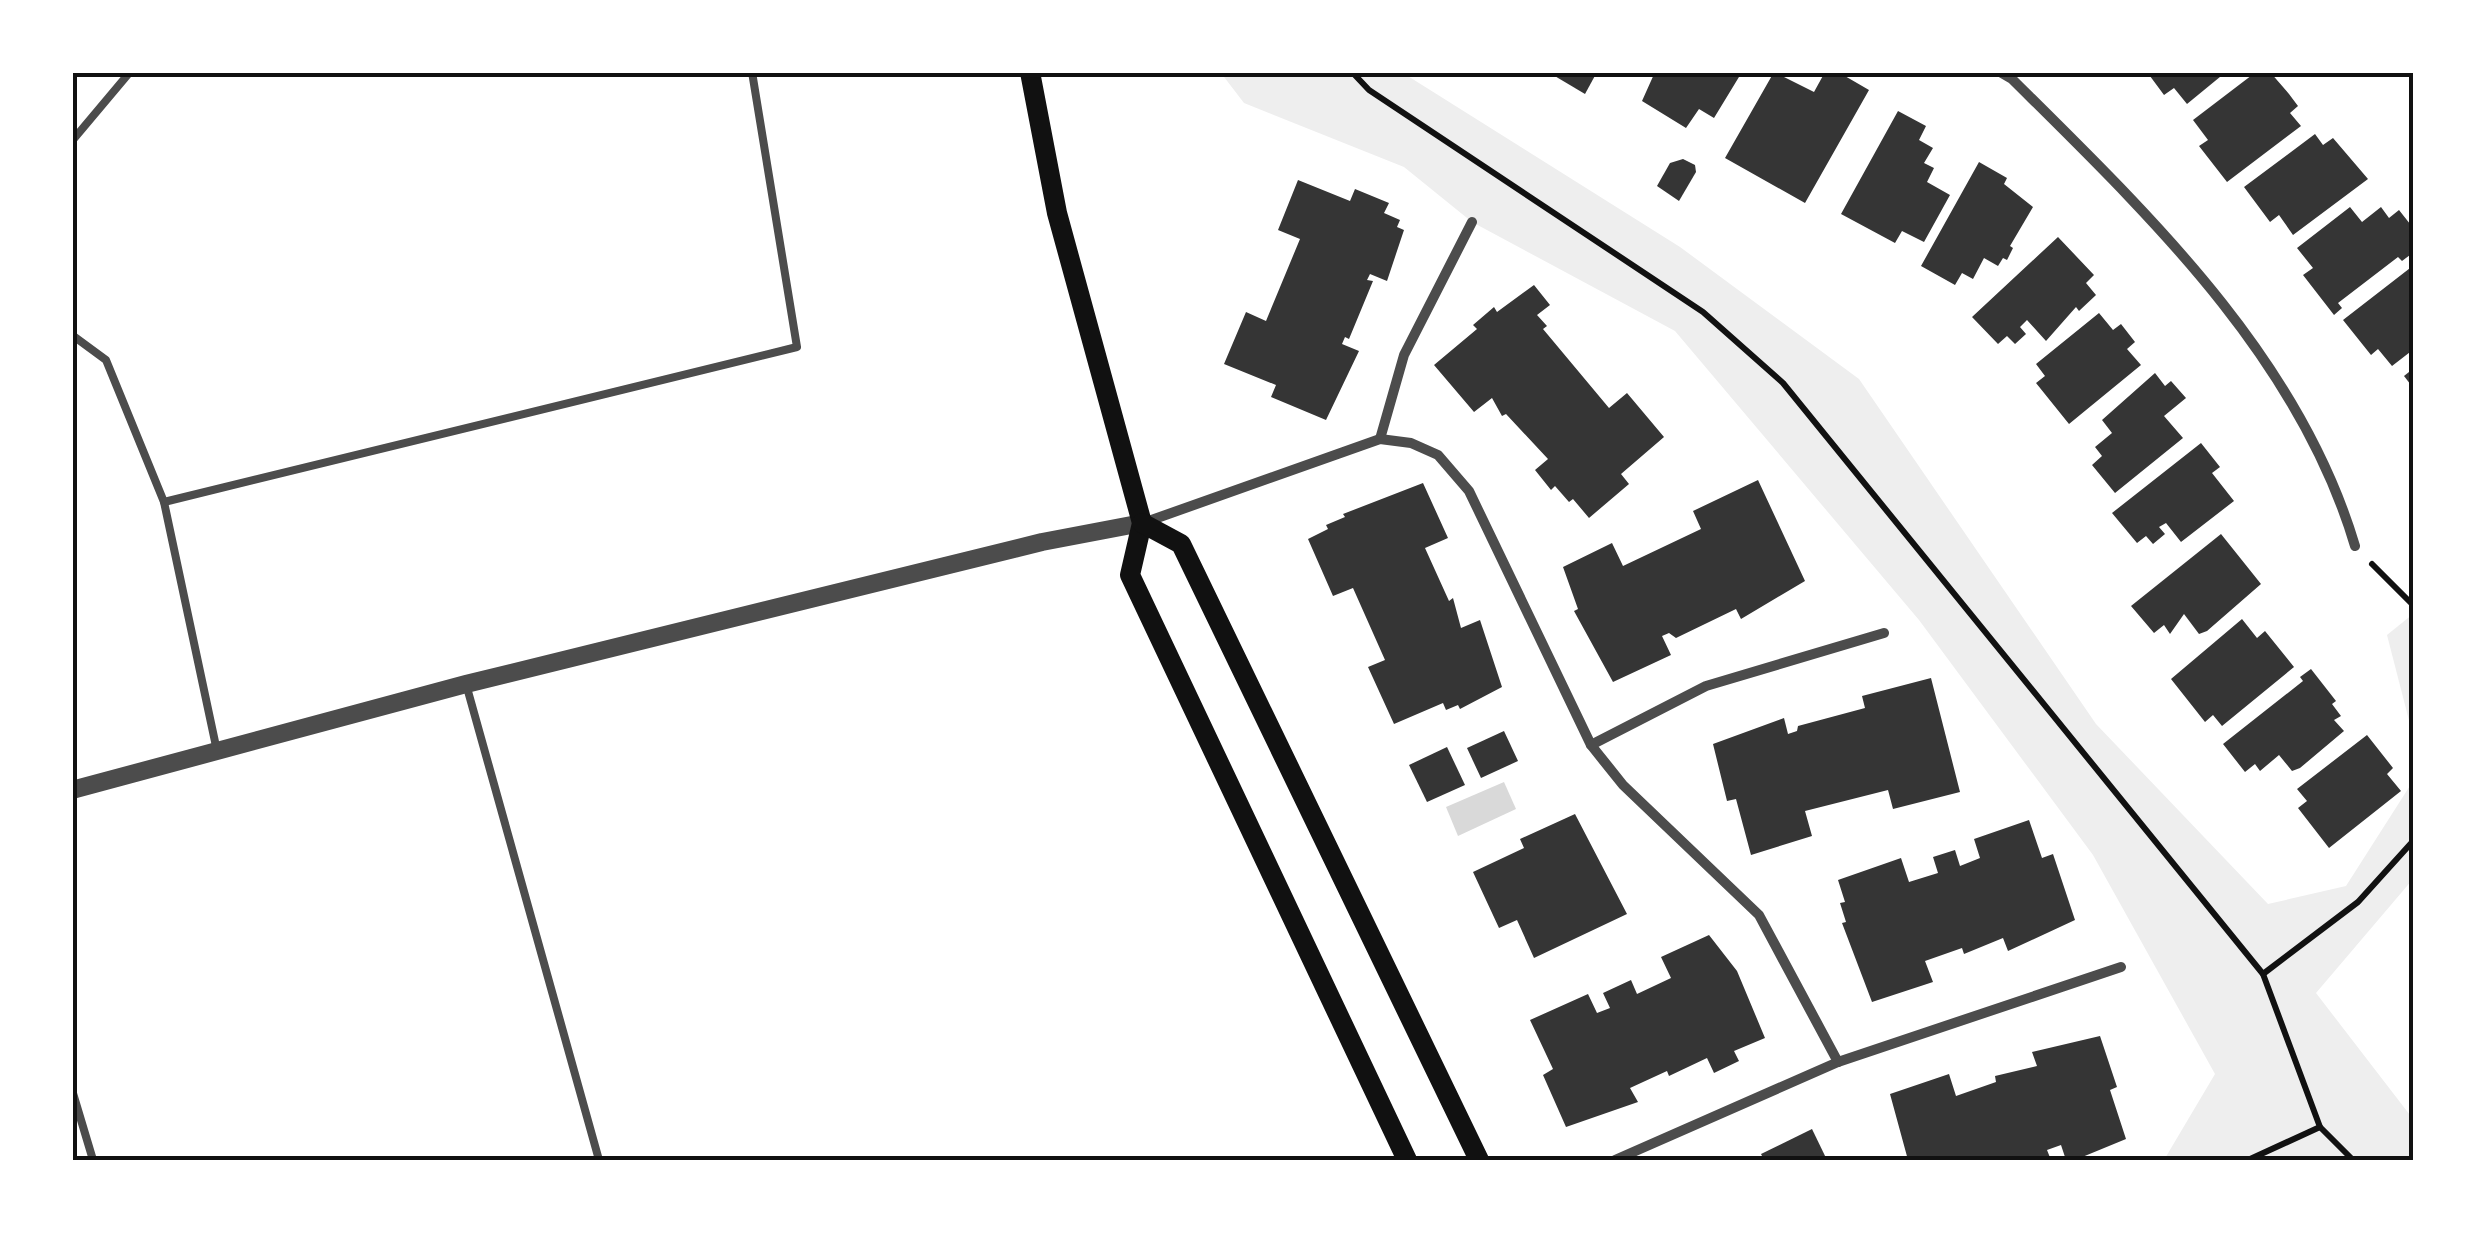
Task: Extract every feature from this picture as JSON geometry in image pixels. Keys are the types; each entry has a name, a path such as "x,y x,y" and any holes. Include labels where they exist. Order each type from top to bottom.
{"main road":[{"path":"1030,72 1057,213 1142,523 1130,576 1408,1160"},
{"path":"1142,523 1180,544 1479,1160"}],"street":[{"path":"2000,72 2012,79 2160,225 2271,369 2336,484 2355,546"},
{"path":"1380,438 1404,355 1472,222"},
{"path":"72,790 466,684 1042,542 1142,523 1380,438 1411,443 1438,454 1469,491 1591,745 1623,785 1759,914 1838,1062"},
{"path":"1591,745 1706,686 1884,632"},
{"path":"1615,1160 1838,1062 2121,967"}],"lane":[{"path":"72,141 130,72"},
{"path":"164,502 797,347 752,72"},
{"path":"72,334 106,360 164,502 218,751"},
{"path":"466,684 599,1160"},
{"path":"72,1090 93,1160"}],"path":[{"path":"1352,72 1369,90 1704,312 1782,384 2262,974 2320,1127 2353,1160"},
{"path":"2355,546 2414,606"},
{"path":"2262,974 2358,902 2414,840"},
{"path":"2248,1160 2320,1127"}],"shaded area":[{"path":"1221,73 1403,73 1680,247 1859,379 2096,724 2268,904 2346,886 2413,781 2413,879 2316,993 2413,1119 2413,1160 2164,1160 2215,1074 2093,855 1919,620 1675,331 1472,222 1404,167 1244,103"},
{"path":"2413,614 2413,736 2387,635"},
{"path":"1504,782 1516,809 1458,836 1446,807"}],"building":[{"path":"1548,72 1597,72 1585,94"},
{"path":"1655,72 1742,72 1714,118 1699,109 1686,128 1642,101"},
{"path":"1774,72 1814,92 1825,72 1838,72 1869,90 1805,203 1725,158"},
{"path":"2147,72 2226,72 2187,104 2174,88 2164,95"},
{"path":"2256,72 2270,72 2289,94 2298,106 2290,113 2301,126 2227,182 2199,146 2208,140 2193,120"},
{"path":"1898,111 1926,126 1919,140 1933,148 1924,163 1934,168 1927,182 1950,195 1924,242 1902,231 1895,243 1841,214"},
{"path":"2315,134 2323,145 2333,138 2368,179 2293,235 2279,215 2270,222 2244,187"},
{"path":"1683,159 1695,165 1696,172 1679,201 1657,186 1670,163"},
{"path":"1979,162 2007,178 2004,184 2033,207 2010,246 2013,248 2007,260 2003,258 1998,266 1984,258 1973,279 1962,273 1955,285 1921,266"},
{"path":"1298,180 1350,201 1355,189 1389,203 1384,213 1400,220 1397,227 1404,230 1387,281 1370,274 1367,280 1373,281 1349,339 1345,337 1342,344 1359,351 1326,420 1271,397 1276,385 1224,364 1246,312 1266,321 1300,239 1278,230"},
{"path":"2350,207 2362,222 2381,207 2389,218 2399,210 2414,229 2414,252 2402,261 2398,257 2338,303 2342,308 2334,315 2303,275 2313,268 2297,248"},
{"path":"2058,237 2094,275 2086,283 2096,295 2079,311 2076,307 2046,341 2027,320 2020,327 2026,334 2015,344 2007,336 1998,344 1972,317"},
{"path":"2414,265 2414,349 2392,366 2378,349 2371,355 2343,320"},
{"path":"1534,285 1550,305 1537,315 1547,326 1543,329 1609,408 1627,393 1664,437 1621,474 1629,484 1589,518 1573,499 1569,502 1555,486 1551,490 1535,470 1548,459 1506,414 1502,416 1492,398 1474,412 1434,365 1477,329 1473,325 1494,307 1497,312"},
{"path":"2099,313 2113,330 2121,324 2135,342 2127,349 2141,365 2069,424 2036,383 2045,376 2036,364"},
{"path":"2414,368 2414,389 2404,376"},
{"path":"2155,373 2165,386 2171,381 2186,398 2164,416 2183,438 2115,493 2092,465 2102,456 2095,447 2112,433 2102,420"},
{"path":"2201,443 2220,467 2212,473 2234,501 2181,542 2166,523 2159,527 2165,534 2153,544 2146,536 2137,543 2112,513"},
{"path":"1758,480 1805,581 1741,619 1736,609 1676,638 1669,633 1662,636 1671,655 1613,682 1574,611 1578,609 1563,567 1612,543 1623,566 1701,529 1693,511"},
{"path":"1423,483 1448,538 1425,548 1449,601 1453,598 1461,628 1480,620 1502,687 1460,709 1458,705 1446,710 1443,703 1394,724 1368,667 1385,660 1353,588 1333,596 1308,539 1345,517 1343,514"},
{"path":"2221,534 2261,584 2207,631 2199,634 2184,614 2170,634 2164,625 2154,633 2131,606"},
{"path":"2242,619 2257,638 2265,631 2294,667 2222,726 2213,715 2205,722 2171,679"},
{"path":"2311,669 2336,701 2332,704 2341,716 2334,720 2344,731 2300,768 2292,771 2279,755 2260,771 2255,764 2245,772 2223,744 2303,681 2300,677"},
{"path":"1931,678 1960,792 1893,809 1888,790 1805,811 1812,836 1751,855 1736,799 1727,801 1713,744 1784,718 1788,734 1797,731 1798,726 1865,708 1862,696"},
{"path":"1504,731 1518,761 1481,778 1467,748"},
{"path":"2367,735 2393,768 2387,774 2401,791 2329,848 2298,808 2307,801 2297,789"},
{"path":"1447,747 1465,785 1427,802 1409,765"},
{"path":"1575,814 1627,914 1534,958 1517,920 1499,928 1473,872 1524,848 1520,839"},
{"path":"2029,820 2042,858 2053,854 2075,920 2008,951 2003,938 1964,954 1962,948 1925,961 1933,982 1872,1002 1842,923 1846,922 1840,903 1845,902 1838,880 1901,858 1909,882 1938,873 1933,857 1955,850 1960,866 1980,858 1974,839"},
{"path":"1709,935 1737,971 1765,1038 1734,1051 1739,1061 1714,1073 1707,1058 1669,1076 1667,1071 1630,1088 1638,1102 1566,1127 1543,1075 1553,1069 1530,1020 1588,994 1597,1013 1610,1008 1603,993 1631,980 1637,994 1671,978 1661,957"},
{"path":"2100,1036 2117,1087 2110,1090 2126,1139 2075,1160 2066,1160 2061,1145 2047,1150 2051,1160 1908,1160 1890,1094 1949,1074 1956,1096 1996,1082 1995,1076 2037,1066 2032,1052"},
{"path":"1812,1129 1827,1160 1764,1160 1761,1154"}]}
